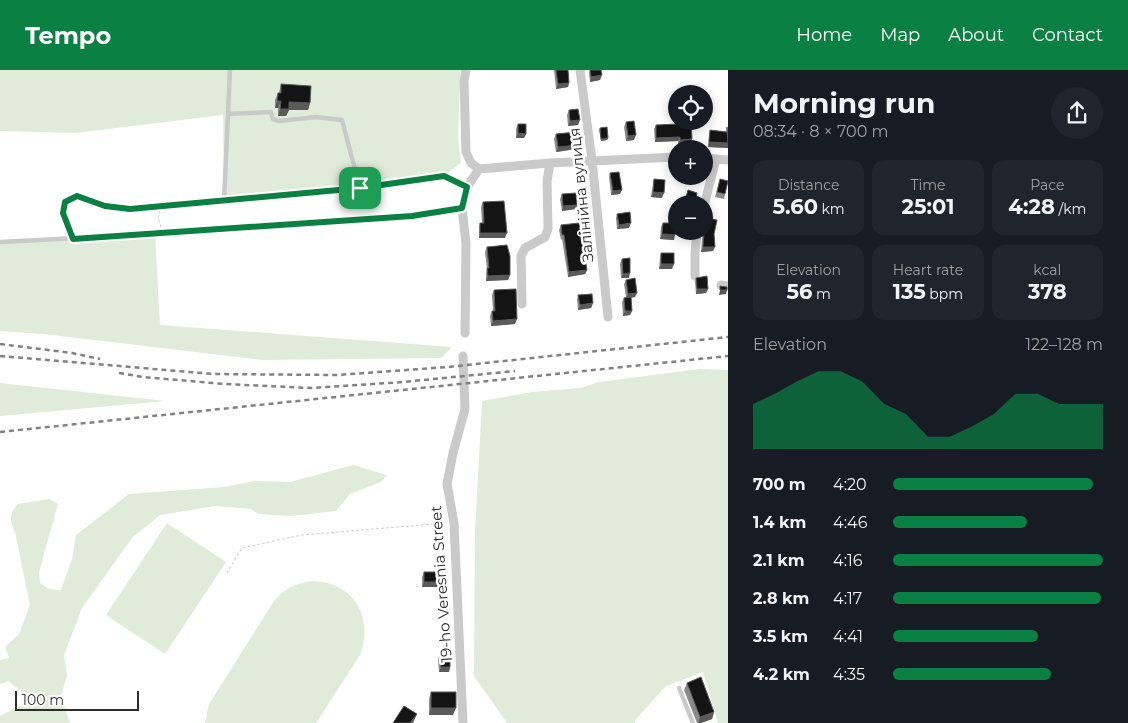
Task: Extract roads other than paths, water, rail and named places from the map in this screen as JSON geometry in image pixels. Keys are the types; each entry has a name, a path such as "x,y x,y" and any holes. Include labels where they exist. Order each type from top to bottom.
{"street":[{"path":"466,70 464,82 466,152 470,162 479,169 592,160 668,157"},
{"name":"Залінійна вулиця","path":"580,70 592,160 608,317"},
{"path":"707,195 716,158 728,160"},
{"path":"522,304 521,256 525,248 545,237 548,229 550,163"},
{"path":"465,333 466,243 462,208 467,187 479,169"},
{"path":"695,276 696,240"},
{"name":"19-ho Veresnia Street","path":"462,356 465,410 446,484 454,523 463,723"}],"lane":[{"path":"230,70 224,201 360,188 444,176 467,187"},
{"path":"228,114 270,112 273,119 279,121 316,116 342,120 360,188"},
{"path":"0,242 162,234 412,216 462,208"},
{"path":"679,688 692,723"}],"railway":[{"path":"0,356 213,374 337,375 448,367 728,337"},
{"path":"0,344 72,353 100,359"},
{"path":"0,432 728,356"},
{"path":"119,373 224,384 311,388 403,382 515,371"}]}
